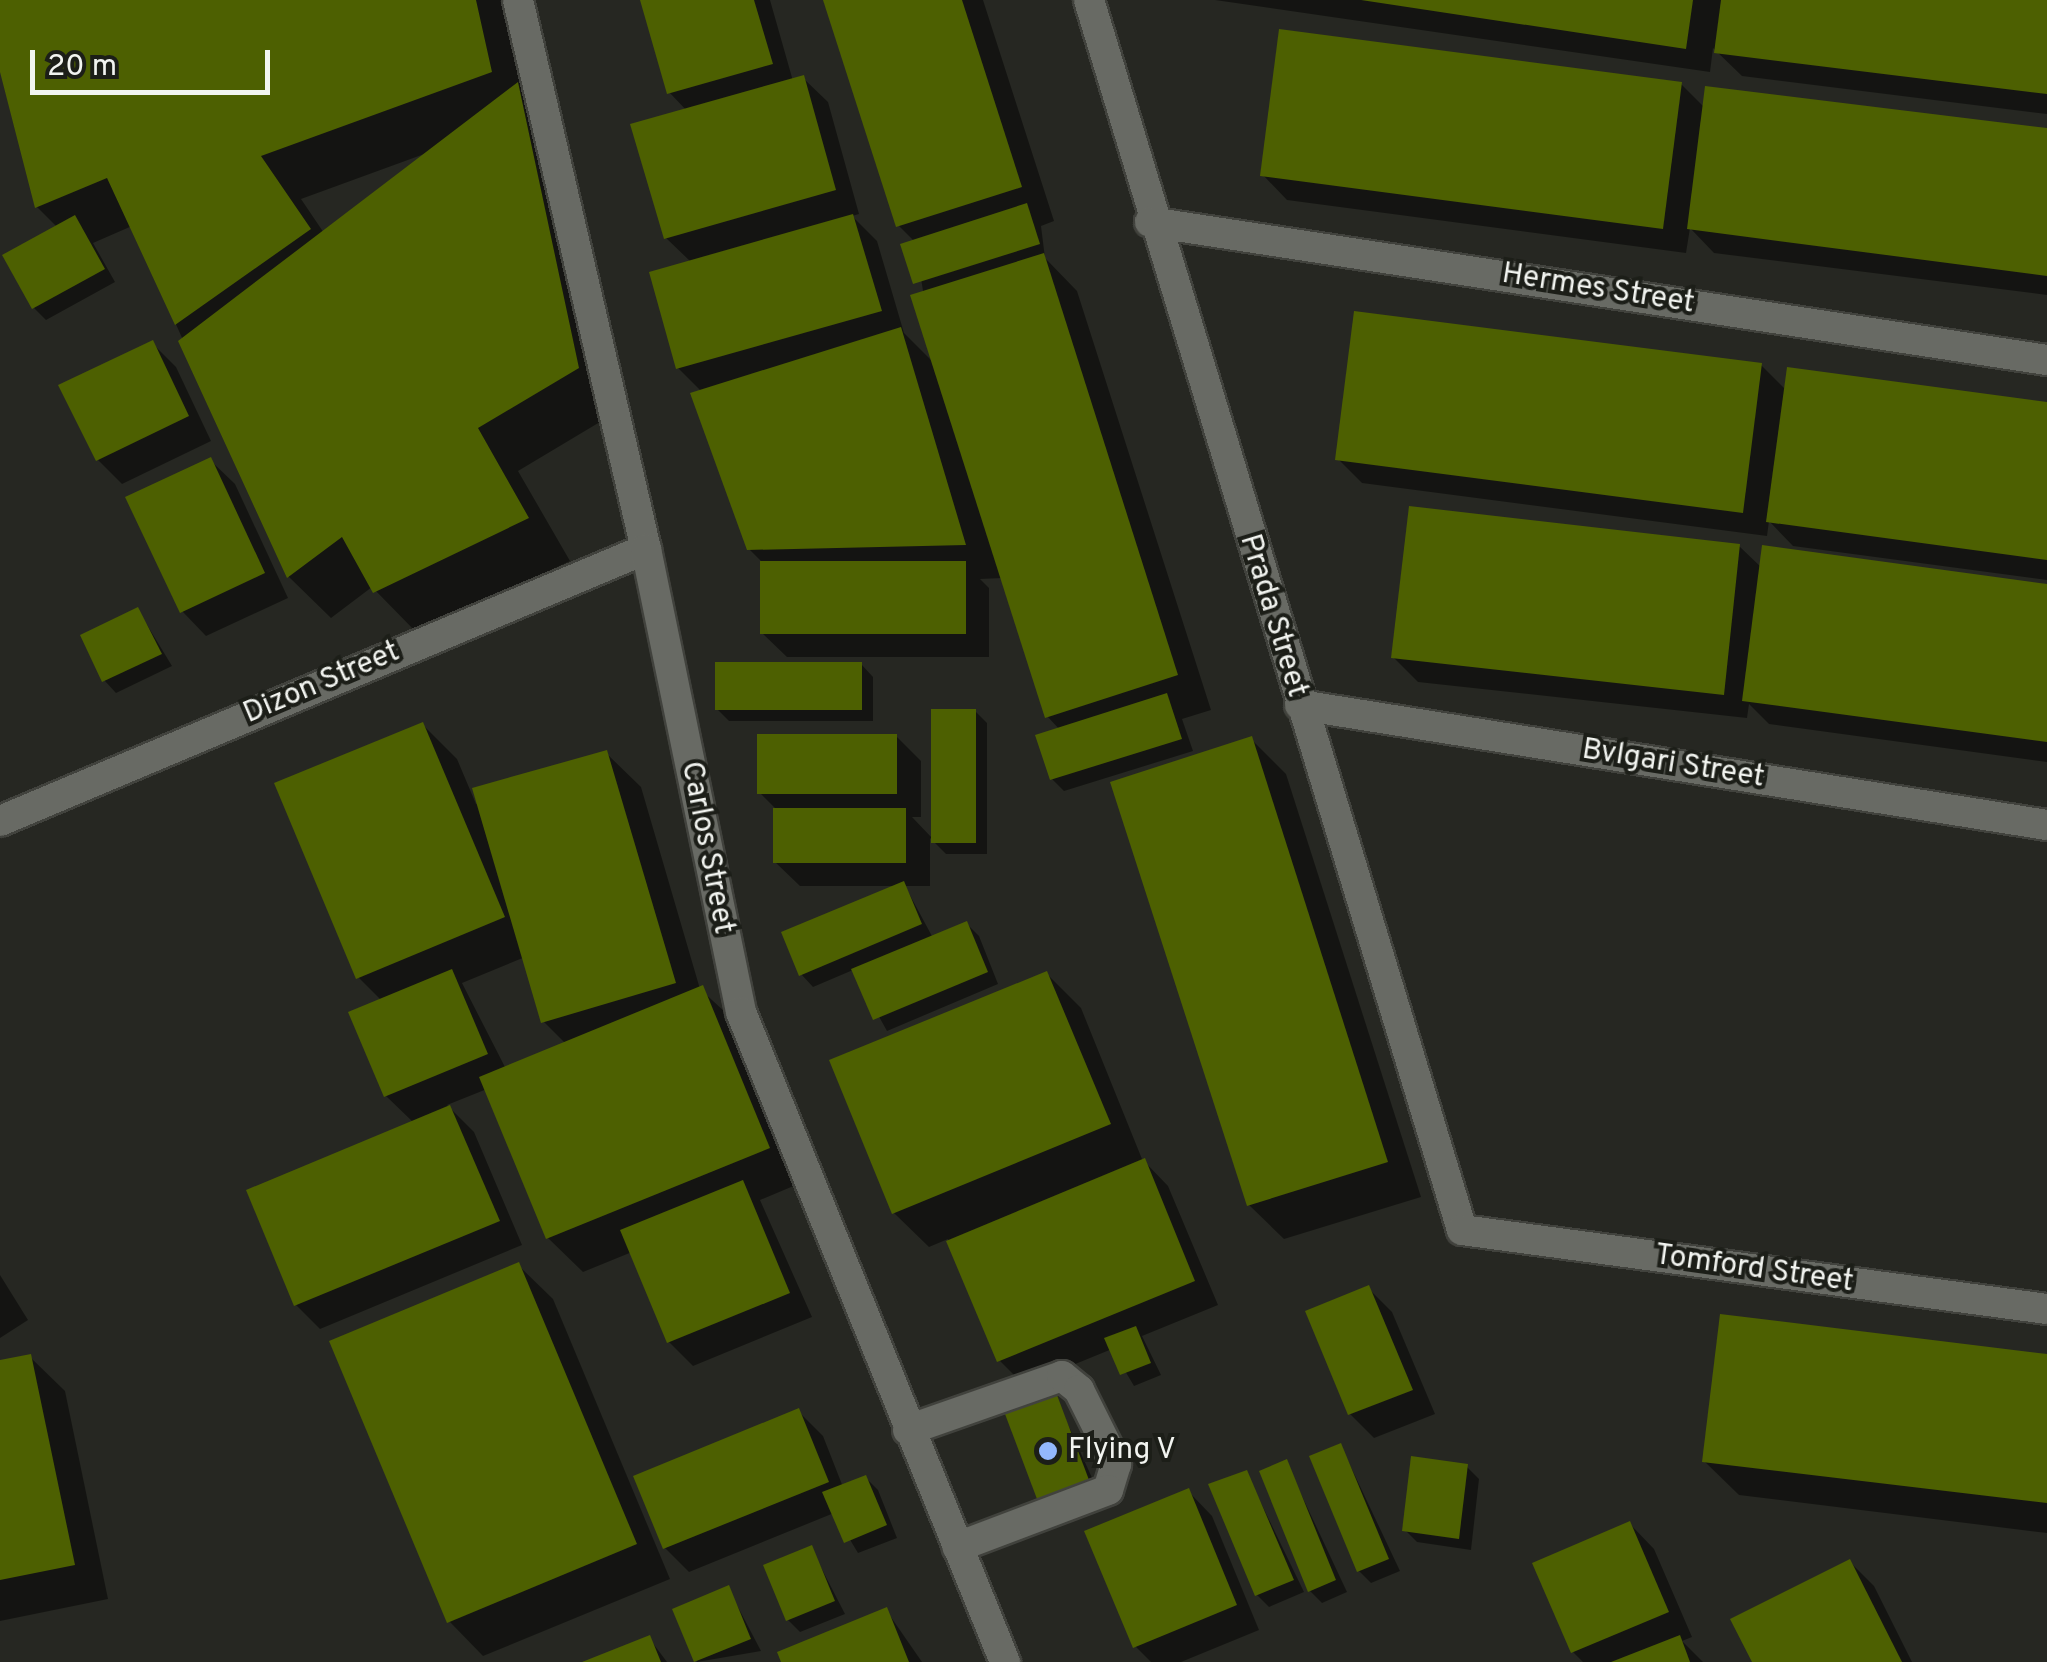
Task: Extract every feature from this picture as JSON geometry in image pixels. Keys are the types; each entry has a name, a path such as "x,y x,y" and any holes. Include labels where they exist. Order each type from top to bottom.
{"street":[{"name":"Carlos Street","path":"518,0 646,549 740,1012 1004,1662"},
{"name":"Prada Street","path":"1088,0 1150,222 1462,1230"},
{"name":"Hermes Street","path":"1150,222 2047,360"},
{"name":"Dizon Street","path":"0,821 646,549"},
{"name":"Bvlgari Street","path":"1300,704 2047,824"},
{"name":"Tomford Street","path":"1462,1230 2047,1309"},
{"path":"908,1430 1062,1376 1078,1390 1116,1464 1108,1490 957,1547"}],"building":[{"path":"0,0 476,0 492,72 261,156 311,229 175,325 107,178 35,208 0,72"},
{"path":"640,0 754,0 773,64 667,94"},
{"path":"823,0 962,0 1022,187 896,227"},
{"path":"1361,0 1693,0 1686,49"},
{"path":"1721,0 2047,0 2047,94 1714,53"},
{"path":"1279,29 1682,82 1663,229 1260,176"},
{"path":"804,75 836,190 664,239 630,124"},
{"path":"518,82 579,368 478,428 529,518 373,593 342,537 287,578 178,341"},
{"path":"1705,86 2047,128 2047,276 1687,229"},
{"path":"1027,203 1040,244 913,284 900,244"},
{"path":"853,214 882,311 676,369 649,272"},
{"path":"75,215 105,269 32,309 2,255"},
{"path":"1044,253 1178,675 1045,718 910,295"},
{"path":"1354,311 1762,363 1743,513 1335,460"},
{"path":"901,327 966,545 747,550 690,393"},
{"path":"153,340 189,416 96,461 58,385"},
{"path":"1787,367 2047,402 2047,560 1766,522"},
{"path":"211,457 265,573 180,613 125,497"},
{"path":"1409,506 1740,544 1724,695 1391,658"},
{"path":"1762,545 2047,584 2047,742 1742,701"},
{"path":"760,561 966,561 966,634 760,634"},
{"path":"138,607 162,654 102,682 80,635"},
{"path":"715,662 862,662 862,710 715,710"},
{"path":"1167,693 1182,739 1050,780 1035,735"},
{"path":"931,709 976,709 976,843 931,843"},
{"path":"423,722 505,917 356,979 274,783"},
{"path":"757,734 897,734 897,794 757,794"},
{"path":"1252,736 1388,1162 1247,1206 1110,782"},
{"path":"607,750 676,983 541,1023 472,788"},
{"path":"773,808 906,808 906,863 773,863"},
{"path":"904,881 922,924 799,976 781,932"},
{"path":"967,921 988,972 873,1020 851,969"},
{"path":"452,969 488,1054 384,1097 348,1012"},
{"path":"1047,971 1111,1124 892,1214 829,1060"},
{"path":"703,985 770,1148 546,1239 479,1077"},
{"path":"450,1105 500,1221 294,1306 246,1190"},
{"path":"1145,1158 1195,1281 997,1362 946,1241"},
{"path":"743,1180 790,1293 667,1343 620,1230"},
{"path":"519,1262 637,1544 447,1623 329,1341"},
{"path":"1369,1285 1413,1390 1348,1415 1305,1311"},
{"path":"1720,1314 2047,1354 2047,1503 1702,1462"},
{"path":"1136,1326 1151,1363 1120,1375 1104,1338"},
{"path":"31,1354 75,1565 0,1580 0,1360"},
{"name":"Flying V","path":"1057,1395 1092,1488 1040,1507 1005,1414"},
{"path":"799,1408 829,1482 663,1549 633,1476"},
{"path":"1341,1443 1389,1559 1357,1572 1309,1456"},
{"path":"1411,1456 1468,1464 1459,1539 1402,1531"},
{"path":"1287,1459 1336,1580 1308,1592 1259,1471"},
{"path":"1247,1470 1294,1580 1255,1596 1208,1484"},
{"path":"866,1475 887,1525 844,1543 822,1492"},
{"path":"1189,1488 1237,1605 1133,1648 1084,1531"},
{"path":"1630,1521 1669,1612 1571,1653 1532,1563"},
{"path":"812,1545 835,1601 786,1621 763,1565"},
{"path":"1850,1559 1902,1662 1752,1662 1730,1619"},
{"path":"729,1585 751,1639 694,1662 672,1609"},
{"path":"887,1607 909,1662 781,1662 777,1652"},
{"path":"650,1635 661,1662 582,1662"},
{"path":"1680,1635 1690,1662 1611,1662"}],"place":[{"name":"Flying V","path":"1048,1451"}]}
